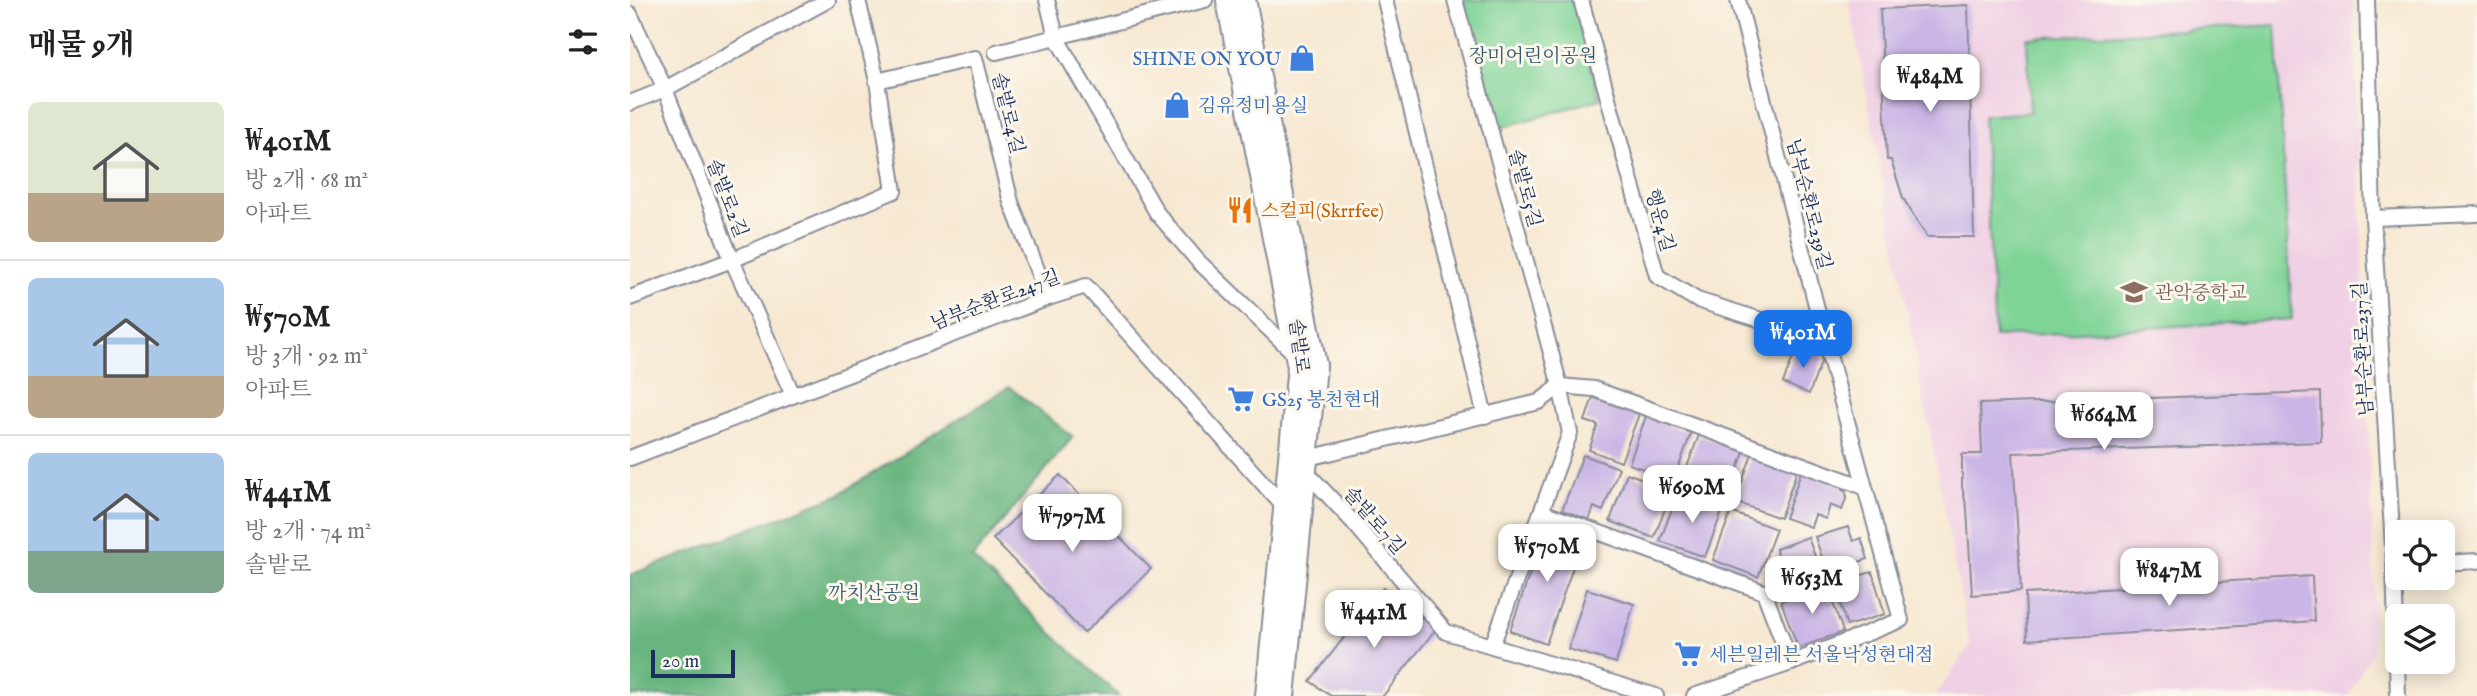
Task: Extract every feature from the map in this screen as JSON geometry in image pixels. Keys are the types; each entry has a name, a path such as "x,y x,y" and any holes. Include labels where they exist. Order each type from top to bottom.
{"street":[{"name":"솔밭로","path":"1236,0 1307,366 1275,696"}],"lane":[{"path":"630,103 665,89 828,0"},
{"path":"630,298 732,260 894,191 877,81 858,0"},
{"path":"1047,0 1056,37 1157,213 1198,261 1307,366"},
{"name":"솔밭로4길","path":"996,52 1205,0"},
{"path":"1385,0 1485,416"},
{"name":"솔밭로5길","path":"1455,0 1560,386"},
{"name":"행운4길","path":"1581,0 1657,276 1697,300 1825,340"},
{"name":"남부순환로239길","path":"1738,0 1825,340 1901,620 1791,663"},
{"name":"남부순환로237길","path":"2367,0 2373,218 2393,520"},
{"name":"솔밭로2길","path":"630,14 665,89 732,260 793,395"},
{"name":"솔밭로4길","path":"877,81 975,58 1011,202 1048,298"},
{"path":"2373,218 2477,214"},
{"name":"남부순환로247길","path":"630,458 1048,298 1086,286 1292,515"},
{"path":"1492,646 1570,433 1560,386"},
{"path":"1296,461 1539,402 1560,386 1594,389 1864,487"},
{"name":"솔밭로7길","path":"1296,461 1353,522 1447,632 1656,696"},
{"path":"1542,512 1764,592 1791,663 1694,696"},
{"path":"2455,562 2477,561"},
{"name":"남부순환로237길","path":"2396,590 2398,696"}],"shaded area":[{"name":"관악중학교","path":"1849,0 2353,0 2374,584 2373,651 2348,696 1935,696 1970,646"}],"green space":[{"name":"장미어린이공원","path":"1463,0 1573,0 1600,99 1497,129"},
{"path":"2276,25 2292,319 1995,337 1983,116 2030,112 2027,38"},
{"name":"까치산공원","path":"1009,387 1073,437 972,558 1119,696 630,696 630,575 838,495"}],"building":[{"path":"1968,5 1974,237 1927,237 1903,198 1891,160 1887,160 1880,9"},
{"path":"1797,347 1823,357 1809,394 1783,383"},
{"path":"2320,392 2321,442 2013,453 2021,591 1972,595 1967,509 1962,487 1962,454 1982,454 1980,404"},
{"path":"1593,397 1639,414 1621,462 1589,450 1598,425 1585,421"},
{"path":"1646,416 1691,433 1674,480 1629,464"},
{"path":"1699,435 1744,452 1726,499 1681,483"},
{"path":"1752,454 1797,471 1780,518 1735,502"},
{"path":"1583,455 1619,468 1603,511 1594,507 1589,520 1562,510"},
{"path":"1801,472 1843,486 1842,490 1847,496 1842,510 1830,505 1826,519 1815,515 1811,527 1785,518"},
{"path":"1627,473 1672,490 1654,538 1610,521"},
{"path":"1060,475 1151,569 1084,633 993,539"},
{"path":"1678,493 1723,509 1705,557 1660,541"},
{"path":"1731,512 1776,529 1758,577 1713,560"},
{"path":"1547,524 1584,536 1546,644 1510,631"},
{"path":"1848,527 1853,541 1861,538 1868,559 1827,572 1815,537"},
{"path":"1808,537 1822,576 1776,591 1775,579 1780,577 1776,549"},
{"path":"1872,572 1885,614 1847,626 1834,583"},
{"path":"2312,576 2314,621 2027,640 2025,594"},
{"path":"1827,585 1843,632 1798,648 1781,601"},
{"path":"1383,588 1436,629 1383,696 1331,696 1310,681"},
{"path":"1587,589 1634,604 1616,663 1568,649"}],"place":[{"name":"SHINE ON YOU","path":"1302,58"},
{"name":"김유정미용실","path":"1177,105"},
{"name":"스컬피(Skrrfee)","path":"1240,210"},
{"name":"관악중학교","path":"2134,292"},
{"name":"GS25 봉천현대","path":"1241,399"},
{"name":"세븐일레븐 서울낙성현대점","path":"1688,654"}]}
